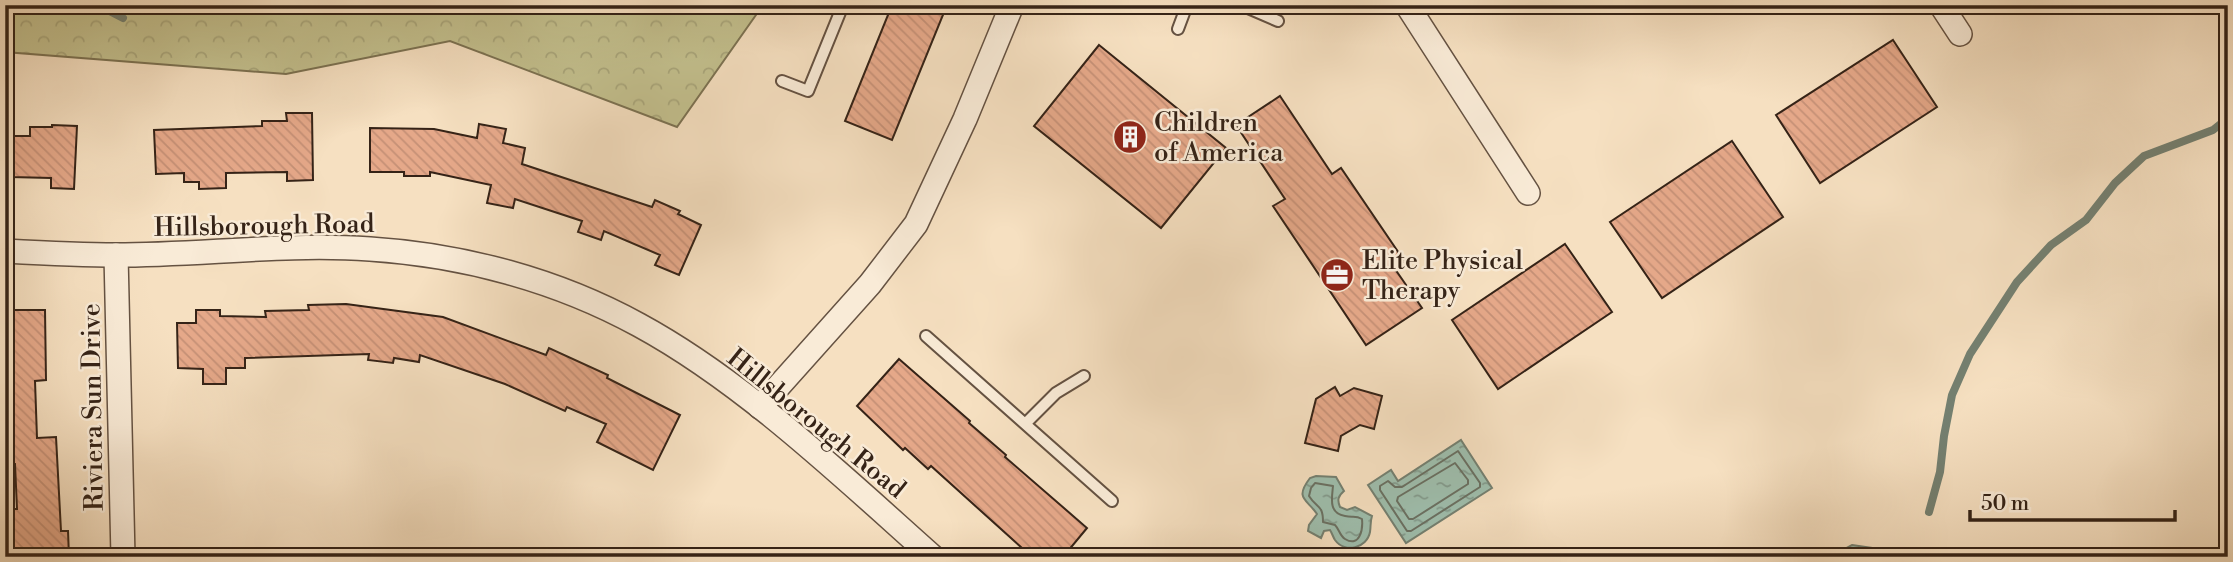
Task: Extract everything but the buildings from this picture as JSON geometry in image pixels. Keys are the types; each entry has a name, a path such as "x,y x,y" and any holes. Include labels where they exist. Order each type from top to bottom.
{"street":[{"path":"760,407 870,284 916,224 965,119 1012,5"},
{"path":"1407,5 1528,193"},
{"path":"1941,5 1960,34"},
{"name":"Hillsborough Road","path":"5,251 116,255 312,248 371,249 446,258 511,273 580,297 638,324 690,356 760,407 933,557"},
{"name":"Riviera Sun Drive","path":"116,255 124,557"}],"lane":[{"path":"782,81 808,91 843,5"},
{"path":"1178,29 1187,5"},
{"path":"1241,5 1278,21"},
{"path":"926,336 1112,501"},
{"path":"1026,423 1056,393 1084,376"}],"green space":[{"path":"5,5 763,5 677,127 450,41 286,74 5,52"}],"water":[{"path":"1461,440 1492,488 1406,543 1368,485 1391,470 1398,481"},
{"path":"1336,477 1344,491 1339,498 1340,507 1347,510 1355,507 1372,516 1370,532 1365,542 1355,547 1344,547 1335,540 1330,530 1324,531 1321,538 1308,531 1317,514 1304,498 1303,490 1310,478"},
{"path":"1852,545 1886,550 1905,557 1835,557 1835,554"}],"waterway":[{"path":"98,5 123,18"},
{"path":"1929,512 1940,472 1952,395 1970,354 2017,282 2051,245 2086,220 2115,183 2144,156 2213,130 2228,118"}],"place":[{"name":"Children of America","path":"1130,137"},
{"name":"Elite Physical Therapy","path":"1337,275"}]}
